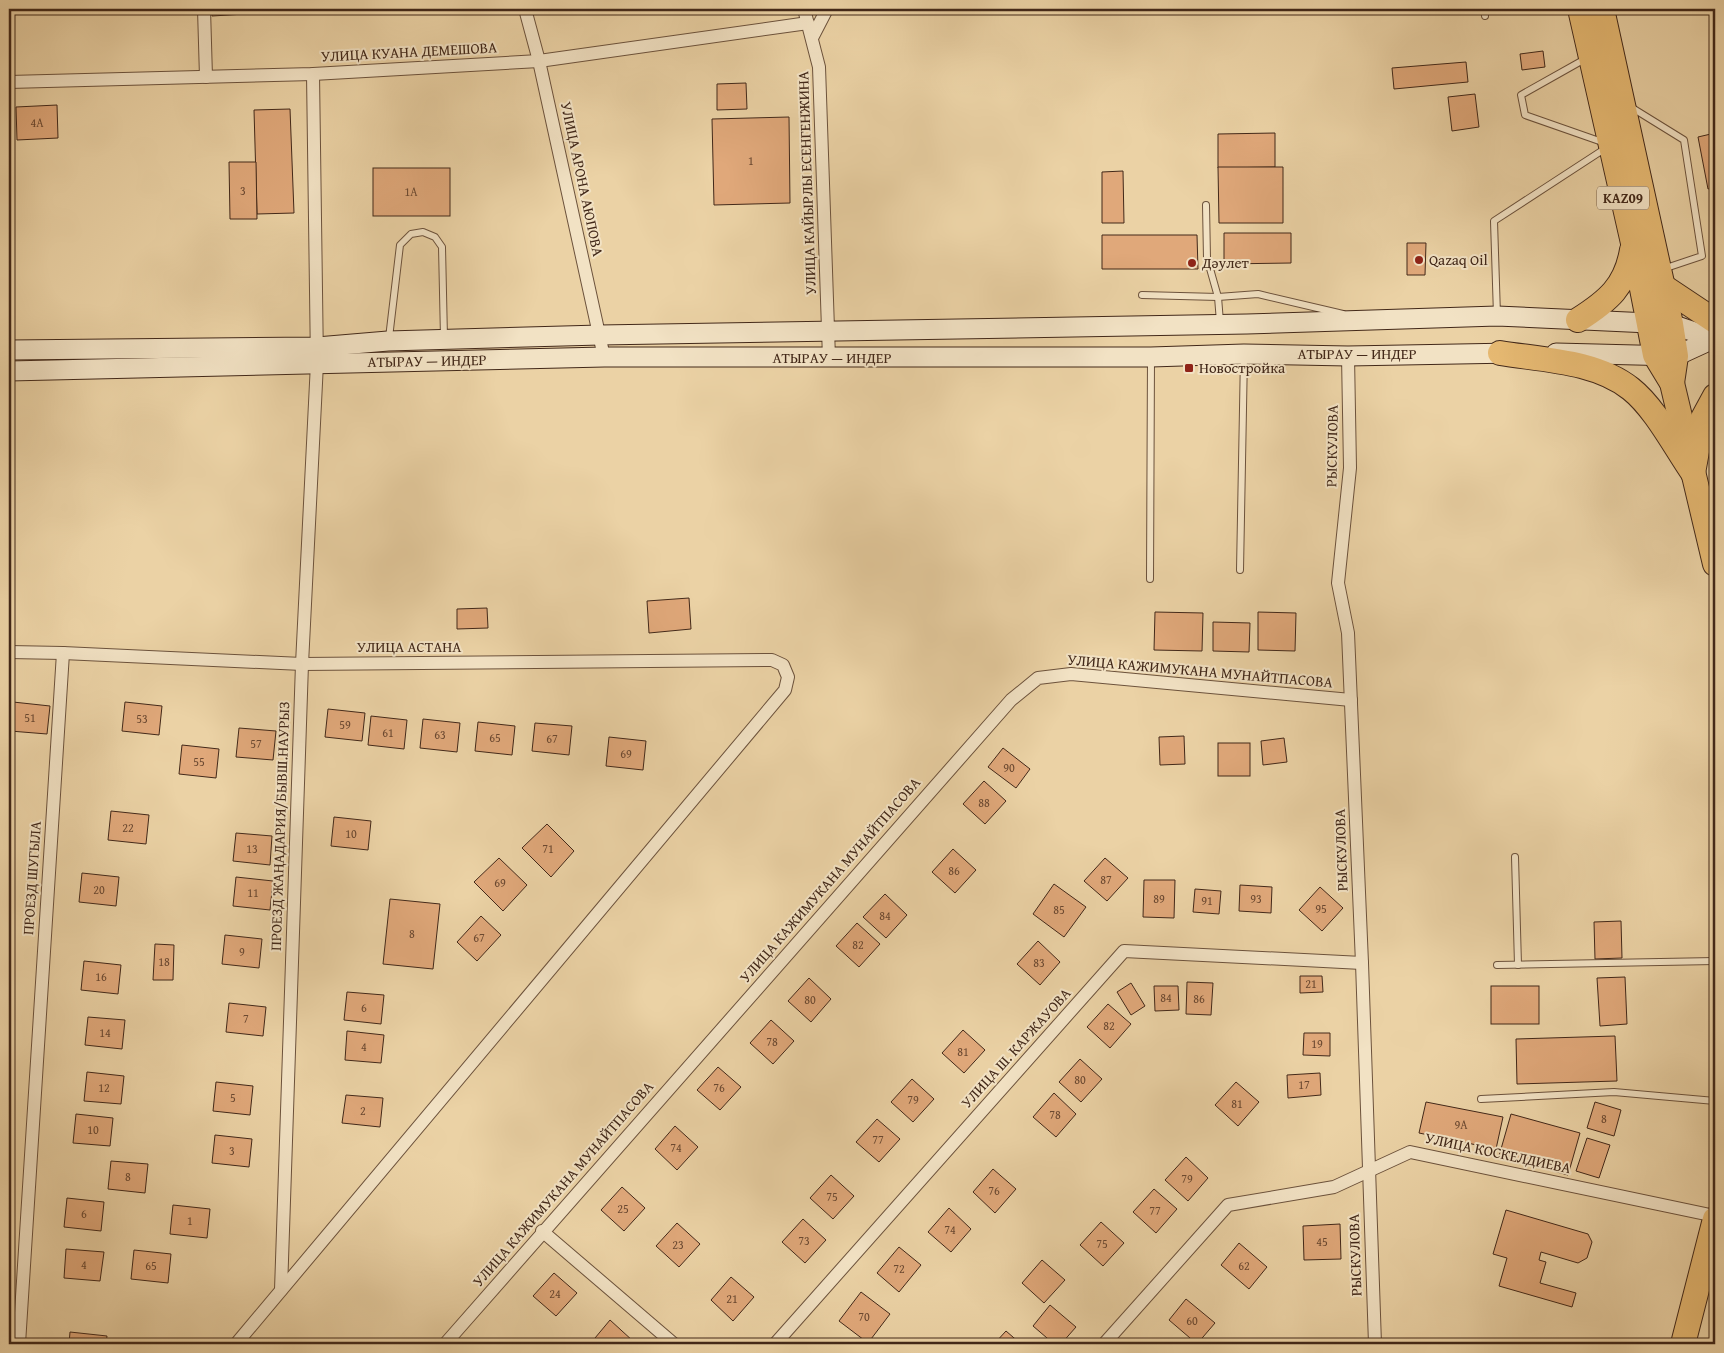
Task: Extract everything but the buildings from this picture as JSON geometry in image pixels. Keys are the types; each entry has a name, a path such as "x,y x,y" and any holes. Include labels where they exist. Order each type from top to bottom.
{"highway":[{"name":"KAZ09","path":"1580,9 1633,243 1660,324 1665,355 1715,564"},
{"name":"KAZ09","path":"1602,9 1662,278 1660,324"},
{"path":"1578,320 1597,308 1620,287 1629,268 1633,243"},
{"path":"1662,278 1715,333"},
{"path":"1500,353 1565,363 1616,378 1633,390 1654,415 1693,473"},
{"path":"1693,473 1703,418 1715,396"},
{"path":"1683,1344 1715,1217"}],"main road":[{"name":"АТЫРАУ — ИНДЕР","path":"9,371 317,355 388,341 600,335 1220,324 1498,316 1660,324 1715,333"},
{"path":"1665,355 1715,333"},
{"name":"АТЫРАУ — ИНДЕР","path":"9,350 317,355 829,358 1152,357 1244,354 1348,356 1500,353 1665,355"}],"street":[{"path":"204,9 206,77"},
{"name":"УЛИЦА АРОНА АЮПОВА","path":"525,9 539,61 604,357"},
{"name":"УЛИЦА КАЙЫРЛЫ ЕСЕНГЕНЖИНА","path":"804,9 819,67 829,358"},
{"path":"812,38 827,9"},
{"name":"УЛИЦА КУАНА ДЕМЕШОВА","path":"9,82 313,74 539,61 808,24"},
{"name":"ПРОЕЗД ЖАҢАДАРИЯ/БЫВШ.НАУРЫЗ","path":"281,1290 302,664 317,355 313,74"},
{"name":"РЫСКУЛОВА","path":"1348,356 1350,468 1338,583 1348,633 1375,1344"},
{"name":"УЛИЦА АСТАНА","path":"9,652 302,664 772,660 783,665 788,676 785,690 281,1290"},
{"name":"ПРОЕЗД ШУГЫЛА","path":"18,1344 63,653"},
{"name":"УЛИЦА КАЖИМУКАНА МУНАЙТПАСОВА","path":"445,1344 542,1231 1004,707 1038,678 1071,674 1351,700"},
{"name":"УЛИЦА Ш. КАРЖАУОВА","path":"775,1344 1124,951 1362,963"},
{"name":"УЛИЦА КОСКЕЛДИЕВА","path":"1104,1344 1228,1205 1334,1187 1410,1152 1715,1217"},
{"path":"542,1231 674,1344"},
{"path":"236,1344 281,1290"}],"lane":[{"path":"1591,56 1521,95 1524,115 1611,145"},
{"path":"1622,101 1684,140 1702,256 1662,278"},
{"path":"1498,316 1494,221 1611,145"},
{"path":"1206,205 1207,258 1218,297 1220,324"},
{"path":"388,341 400,245 411,234 423,232 435,237 442,246 444,339"},
{"path":"1142,294 1218,297 1258,294 1293,300 1365,320"},
{"path":"1240,570 1244,354"},
{"path":"1150,579 1152,357"},
{"path":"1515,857 1518,965"},
{"path":"1497,965 1715,960"},
{"path":"1480,1099 1614,1092 1715,1101"}],"place":[{"name":"Qazaq Oil","path":"1419,260"},
{"name":"Дәулет","path":"1192,263"},
{"name":"Новостройка","path":"1189,368"}]}
